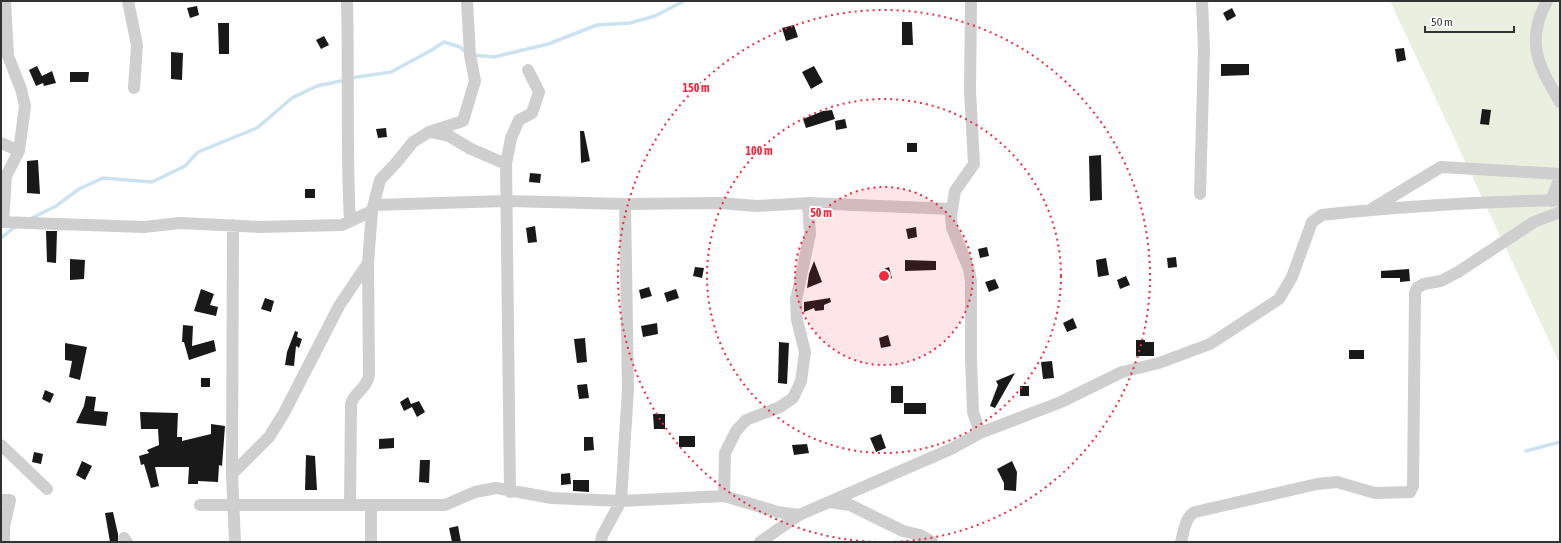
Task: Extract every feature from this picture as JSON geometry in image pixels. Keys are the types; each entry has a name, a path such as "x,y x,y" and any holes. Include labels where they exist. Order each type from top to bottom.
{"street":[{"path":"5,1 8,56 21,89 25,106 19,151 6,176 2,222 144,227 180,223 259,227 342,225 373,208 506,201 625,204 719,204 757,206 808,203 952,209"},
{"path":"128,1 137,45 134,88"},
{"path":"347,1 349,79 348,176 350,221"},
{"path":"350,505 350,404 354,396 368,383 369,375 368,263 373,208 380,180 413,142 429,132 463,121 475,81 470,55 467,1"},
{"path":"972,1 970,91 974,164 955,191 952,209 952,228 969,269 971,281 971,360 973,412 980,432"},
{"path":"1200,194 1204,50 1202,1"},
{"path":"1547,1 1538,19 1534,41 1541,68 1560,102"},
{"path":"510,492 510,354 506,164 511,138 519,120 532,113 539,92 528,70"},
{"path":"429,132 449,136 471,150 506,164"},
{"path":"1,143 19,151"},
{"path":"760,542 800,516 951,449 980,432 1061,402 1122,372 1159,363 1210,344 1279,299 1292,277 1312,222 1316,217 1322,215 1367,211 1555,200 1560,175 1440,167 1367,211"},
{"path":"724,496 725,453 736,432 746,420 780,407 793,398 801,381 805,352 798,320 796,300 810,234 808,203"},
{"path":"601,542 602,536 621,501 628,389 625,204"},
{"path":"1181,542 1190,514 1318,484 1337,482 1375,493 1410,492 1413,486 1415,293 1417,288 1424,284 1440,281 1458,272 1534,222 1560,212"},
{"path":"233,225 234,332 232,474 235,542"},
{"path":"232,474 269,437 284,413 339,306 368,263"},
{"path":"1,446 47,489"},
{"path":"200,505 445,505 475,492 496,488 510,492 552,498 621,501 724,496 778,512 800,516"},
{"path":"1,500 10,500 4,527 4,542"},
{"path":"829,502 850,506 903,531 920,535 932,542"},
{"path":"371,505 371,542"}],"green space":[{"path":"1390,1 1560,1 1560,364"}],"building":[{"path":"197,6 199,15 190,18 187,8"},
{"path":"1232,8 1236,16 1227,21 1223,13"},
{"path":"902,22 912,22 913,45 902,45"},
{"path":"218,23 229,23 229,54 219,54"},
{"path":"794,25 798,37 786,41 782,28"},
{"path":"324,36 329,45 321,49 316,40"},
{"path":"1404,48 1406,60 1397,62 1395,49"},
{"path":"171,52 183,53 182,80 171,79"},
{"path":"1221,64 1249,64 1249,75 1221,76"},
{"path":"37,66 42,76 52,71 56,83 44,86 43,83 36,86 29,70"},
{"path":"814,66 823,82 811,89 802,72"},
{"path":"70,72 89,72 88,82 70,82"},
{"path":"1482,109 1491,110 1489,125 1480,124"},
{"path":"832,110 835,119 806,128 803,119 823,111"},
{"path":"845,119 847,128 836,130 835,121"},
{"path":"386,128 387,137 378,138 376,129"},
{"path":"580,131 584,131 590,161 581,163"},
{"path":"907,143 917,143 917,152 907,152"},
{"path":"1101,155 1102,200 1090,201 1089,156"},
{"path":"38,160 40,194 27,193 27,161"},
{"path":"530,173 541,174 540,183 529,182"},
{"path":"305,189 315,189 315,198 305,198"},
{"path":"535,226 537,242 528,243 526,228"},
{"path":"916,227 917,237 908,239 906,229"},
{"path":"46,231 57,231 56,263 47,262"},
{"path":"987,247 989,256 980,258 978,249"},
{"path":"1176,257 1177,267 1168,268 1167,258"},
{"path":"1106,258 1109,275 1098,277 1096,260"},
{"path":"70,259 85,260 84,279 70,280"},
{"path":"905,260 936,261 936,270 905,271"},
{"path":"814,261 822,282 807,288 809,274"},
{"path":"695,267 704,268 702,278 693,276"},
{"path":"889,267 892,278 882,281 879,271"},
{"path":"1409,269 1410,281 1400,282 1400,278 1381,278 1381,271"},
{"path":"1126,276 1130,285 1120,289 1117,280"},
{"path":"995,279 999,288 989,292 985,282"},
{"path":"649,287 652,296 641,299 639,290"},
{"path":"201,289 214,294 210,305 218,307 216,316 194,311"},
{"path":"676,289 679,298 667,302 664,293"},
{"path":"265,298 274,301 271,312 261,309"},
{"path":"830,298 831,302 824,305 824,310 815,311 814,308 804,312 804,302"},
{"path":"1073,318 1077,328 1067,332 1063,323"},
{"path":"657,323 658,334 643,337 641,326"},
{"path":"183,325 193,326 192,346 214,340 216,351 189,360 184,342 182,342"},
{"path":"295,331 298,332 297,337 302,339 299,348 296,346 294,366 285,365 287,352"},
{"path":"888,335 891,346 881,348 879,338"},
{"path":"585,338 587,362 577,363 574,339"},
{"path":"1136,340 1154,342 1154,356 1136,356"},
{"path":"779,342 789,343 787,384 778,383"},
{"path":"65,343 87,347 80,380 69,377 72,361 65,360"},
{"path":"1349,350 1364,350 1364,359 1349,359"},
{"path":"1052,361 1054,378 1043,379 1041,362"},
{"path":"1015,373 995,408 990,406 998,385 996,381"},
{"path":"201,378 210,378 210,387 201,387"},
{"path":"587,384 589,398 579,399 577,385"},
{"path":"891,386 903,386 903,403 891,403"},
{"path":"1020,386 1029,386 1029,396 1020,396"},
{"path":"45,390 54,394 50,403 42,399"},
{"path":"86,396 96,397 94,411 108,412 106,426 76,423 84,406"},
{"path":"408,397 411,404 419,401 425,412 417,417 412,407 404,411 400,402"},
{"path":"904,403 926,403 926,414 904,414"},
{"path":"140,412 178,413 177,437 182,437 182,441 211,434 211,424 225,426 222,466 219,465 218,482 198,481 198,484 188,484 189,467 155,467 159,486 151,488 144,464 141,465 139,456 149,453 147,450 159,445 158,429 141,429"},
{"path":"653,414 665,414 665,429 654,429"},
{"path":"881,434 886,448 876,452 870,438"},
{"path":"679,436 695,436 695,447 679,447"},
{"path":"584,437 593,437 594,450 584,451"},
{"path":"394,438 394,448 379,449 379,439"},
{"path":"807,444 809,453 794,455 792,445"},
{"path":"34,452 43,454 41,464 32,462"},
{"path":"306,455 315,456 317,490 305,490"},
{"path":"420,460 430,460 429,483 419,482"},
{"path":"82,461 92,466 85,480 76,475"},
{"path":"1012,461 1017,472 1016,491 1004,490 1004,483 997,469"},
{"path":"570,473 571,484 561,485 561,474"},
{"path":"573,480 589,480 589,492 573,491"},
{"path":"113,512 118,534 118,542 110,542 105,513"},
{"path":"458,526 461,542 452,542 449,528"}],"waterway":[{"path":"473,55 494,57 548,44 597,25 630,23 655,16 684,1"},
{"path":"351,78 391,72 444,42 460,47 467,53"},
{"path":"30,219 56,206 79,189 103,178 152,182 185,166 198,152 257,128 292,98 317,86 345,80"},
{"path":"1,238 16,226"},
{"path":"1526,451 1560,442"}]}
